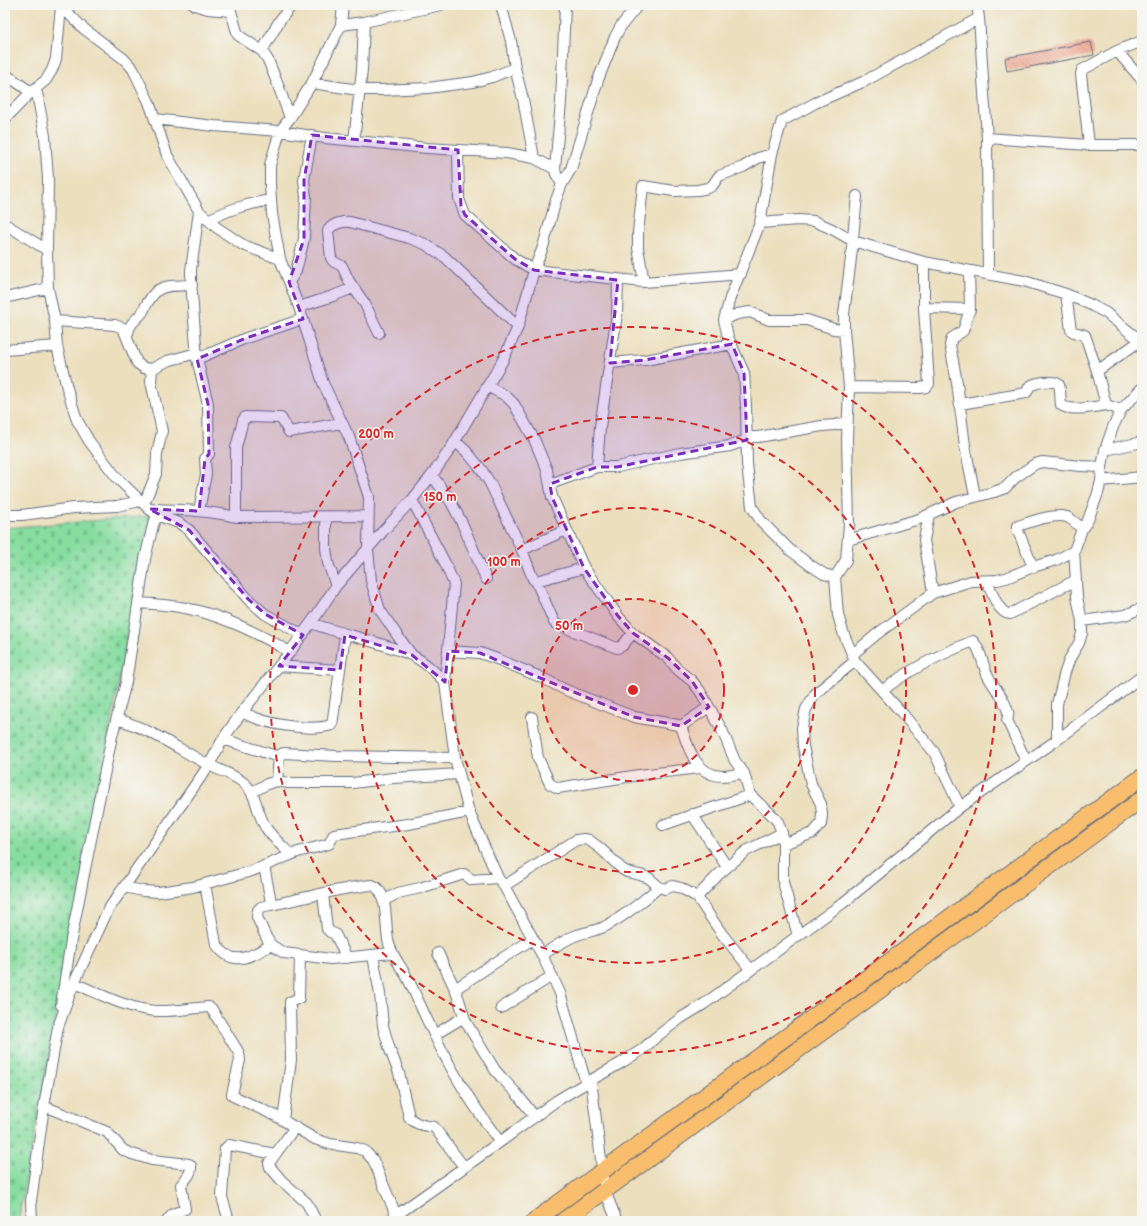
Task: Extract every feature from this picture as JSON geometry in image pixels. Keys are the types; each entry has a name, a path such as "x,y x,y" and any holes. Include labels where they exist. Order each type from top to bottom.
{"main road":[{"path":"534,1221 1142,776"},
{"path":"563,1221 1142,799"}],"street":[{"path":"194,5 208,9 230,8 238,35 262,51 273,71 290,118"},
{"path":"262,51 280,20 292,5"},
{"path":"341,25 364,22 441,5"},
{"path":"501,5 511,41 515,68 523,100 534,158"},
{"path":"562,184 556,174 555,169 561,102 565,5"},
{"path":"58,1027 74,983 108,910 209,765 242,712 303,635 336,586 383,531 412,500 432,475 455,441 503,360 518,327 556,200 562,184 571,169 598,80 620,26 638,5"},
{"path":"977,5 987,138 988,274"},
{"path":"5,119 33,90 46,80 55,64 61,6"},
{"path":"61,6 83,28 129,63 142,85 167,155 199,211 216,227 243,245 280,259"},
{"path":"339,6 341,25 312,83 280,131 270,165 273,226 280,259 303,319 323,383 349,437 369,497 368,549 371,581 380,610 412,655 436,673 445,682"},
{"path":"835,577 824,574 790,550 761,521 752,508 747,464 744,373 728,337 724,320 730,298 741,274 760,223 772,154 782,121 816,103 866,81 979,18"},
{"path":"354,141 363,58 364,22"},
{"path":"1089,145 1081,74 1085,68 1117,51 1142,41"},
{"path":"1117,51 1142,80"},
{"path":"312,83 359,90 421,88 473,82 492,77 515,68"},
{"path":"5,74 33,90 46,136 48,179 48,288 55,321 56,346 77,420 89,441 117,478 145,505 160,516 179,523 189,530 248,599 265,614 303,635"},
{"path":"155,119 214,126 280,131 354,141 427,148 507,152 534,158 555,169"},
{"path":"289,282 296,271 304,239 306,197 304,180 312,135"},
{"path":"987,138 1089,145 1142,145"},
{"path":"458,150 459,199 465,215 515,259 534,270 644,282 741,274"},
{"path":"644,282 638,248 638,233 643,186 674,191 708,188 712,186 719,176 743,167 758,158 772,154"},
{"path":"857,196 844,314 849,388 847,438 849,524 846,560 835,577 838,615 853,658 934,752 960,807"},
{"path":"208,220 234,208 271,200"},
{"path":"199,211 191,270 197,356 208,404 209,454 205,459 206,474 199,511"},
{"path":"760,223 806,220 814,221 853,241 924,262 1024,280 1066,294 1106,313 1141,341 1097,371"},
{"path":"379,333 366,304 353,288 342,266 332,260 328,230 329,228 346,221 409,238 425,244 444,257 518,327"},
{"path":"5,224 47,250"},
{"path":"849,388 926,388 929,384 924,308 924,262"},
{"path":"969,270 970,310 963,331 952,338 950,345 960,404 965,446 976,496"},
{"path":"597,468 600,427 617,314 618,280"},
{"path":"127,336 132,324 141,314 150,297 158,289 172,286 192,285"},
{"path":"5,298 48,288"},
{"path":"299,308 353,288"},
{"path":"1066,294 1071,330 1085,335 1106,405"},
{"path":"924,308 970,310"},
{"path":"724,320 737,314 750,312 769,320 807,320 834,329 844,330"},
{"path":"55,321 115,325 122,328 127,336 137,363 144,368 152,369 167,361 197,356 303,319"},
{"path":"610,363 645,360 732,344"},
{"path":"5,350 56,346"},
{"path":"145,505 156,474 157,454 162,431 151,382 152,369"},
{"path":"960,404 1026,393 1029,387 1035,384 1052,381 1056,382 1059,386 1061,405 1064,407 1084,408 1106,405 1121,410"},
{"path":"487,386 506,396 514,404 540,451 547,470 552,497 584,568 618,616 633,633 668,658 678,670 692,681 700,691 744,773 750,795 778,822 782,833 783,844 783,882 798,936"},
{"path":"1057,740 1057,704 1065,672 1070,658 1079,643 1082,633 1082,621 1077,596 1074,552 1082,529 1088,520 1101,481 1105,450 1113,427 1121,410 1142,388"},
{"path":"236,517 236,448 245,417 281,418 289,432 342,423"},
{"path":"550,484 597,468 617,468 680,453 730,446 747,438 822,426 835,426 848,422"},
{"path":"455,441 467,452 490,483 554,622 617,648 622,646 633,633"},
{"path":"1105,450 1142,442"},
{"path":"848,540 919,519 956,502 1005,488 1016,477 1035,464 1042,462 1102,467"},
{"path":"432,475 451,502 462,523 486,579"},
{"path":"1101,481 1142,479"},
{"path":"412,500 454,584 445,682 455,758 469,812 501,882 542,955 566,1009 588,1081 604,1191 617,1221"},
{"path":"5,515 22,515 74,508 145,505 219,513 236,517 368,516"},
{"path":"929,515 924,540 933,593"},
{"path":"32,1221 31,1201 44,1106 71,940 112,736 126,682 145,559 153,525 155,520 160,516"},
{"path":"326,516 326,548 328,563 336,586"},
{"path":"1033,567 1018,531 1018,526 1031,521 1055,516 1067,517 1082,529"},
{"path":"522,550 566,530"},
{"path":"783,844 812,833 821,824 821,804 811,784 803,746 802,728 806,709 815,694 877,634 933,593 951,588 964,582 1006,578 1074,552"},
{"path":"536,581 584,568"},
{"path":"987,581 1003,612 1010,614 1076,580"},
{"path":"138,603 185,608 221,619 272,641 290,652"},
{"path":"1082,621 1125,615 1142,608"},
{"path":"311,623 412,655"},
{"path":"242,712 279,725 300,727 324,726 332,724 345,635"},
{"path":"882,691 907,672 973,641 980,653 988,676 1006,704 1009,713 1009,717 1006,720 1026,761"},
{"path":"448,651 480,653 538,676 566,690 626,715 634,717 681,726 709,707"},
{"path":"279,666 340,670"},
{"path":"74,983 118,1001 155,1011 211,1008 240,1053 240,1060 232,1094 233,1096 283,1120 314,1139 330,1144 357,1148 365,1151 373,1160 392,1218 556,1101 637,1053 681,1018 704,1004 843,903 960,807 1057,740 1142,676"},
{"path":"532,717 538,758 550,784 558,788 632,776 700,768"},
{"path":"117,719 135,724 156,734 209,765 230,774 245,784 252,792 266,828 291,855"},
{"path":"681,726 690,751 700,768 711,774 722,776 744,773"},
{"path":"224,739 279,757"},
{"path":"277,781 280,754 455,758"},
{"path":"252,792 266,784 277,781 288,783 353,783 392,778 459,774"},
{"path":"663,825 750,795"},
{"path":"124,887 143,891 159,892 193,887 264,866 291,855 328,844 334,834 366,831 469,812"},
{"path":"692,814 727,867"},
{"path":"697,897 727,867 746,851 782,833"},
{"path":"383,901 398,893 420,888 464,874 472,880 501,882 576,840 584,839 589,840 601,849 622,869 649,878 659,887 665,888 673,886 681,888 697,897 725,938 751,970"},
{"path":"264,866 271,902 270,905"},
{"path":"205,884 216,944 220,950 230,958 247,958 272,945"},
{"path":"392,954 331,959 284,953 272,945 266,937 257,917 258,910 261,907 344,888 372,885 378,889 383,901 388,942 392,954 404,971 434,1035 453,1071 474,1107 500,1142"},
{"path":"542,955 570,938 592,932 613,922 637,907 659,887"},
{"path":"323,894 327,929 335,934 346,958"},
{"path":"455,989 533,939"},
{"path":"438,954 460,1000 464,1017 495,1070 535,1117"},
{"path":"283,1120 291,1060 290,1002 299,998 300,956"},
{"path":"373,956 384,1026 390,1050 399,1073 409,1117 414,1122 434,1127 464,1167"},
{"path":"501,1008 552,976"},
{"path":"434,1035 464,1017"},
{"path":"44,1106 107,1132 123,1150 132,1154 152,1160 189,1164 192,1171 181,1185 184,1209 173,1214 167,1221"},
{"path":"295,1127 270,1161 270,1166 282,1181 307,1203 316,1221"},
{"path":"229,1221 222,1198 225,1149 227,1146 229,1145 275,1154"}],"highlighted area":[{"path":"312,135 458,150 461,206 465,215 515,259 534,270 618,280 610,363 645,360 732,344 737,354 744,373 747,440 617,467 597,467 550,484 552,497 584,568 618,616 633,633 668,658 692,681 709,707 681,726 634,717 480,653 448,651 445,682 412,655 345,635 340,670 279,666 303,635 265,614 248,599 189,530 149,509 199,511 205,459 209,454 208,404 197,359 246,338 303,319 289,282 304,239 304,180"}],"green space":[{"path":"150,516 19,1221 5,1221 5,528"}],"building":[{"path":"1091,42 1094,55 1007,71 1005,58"}]}
